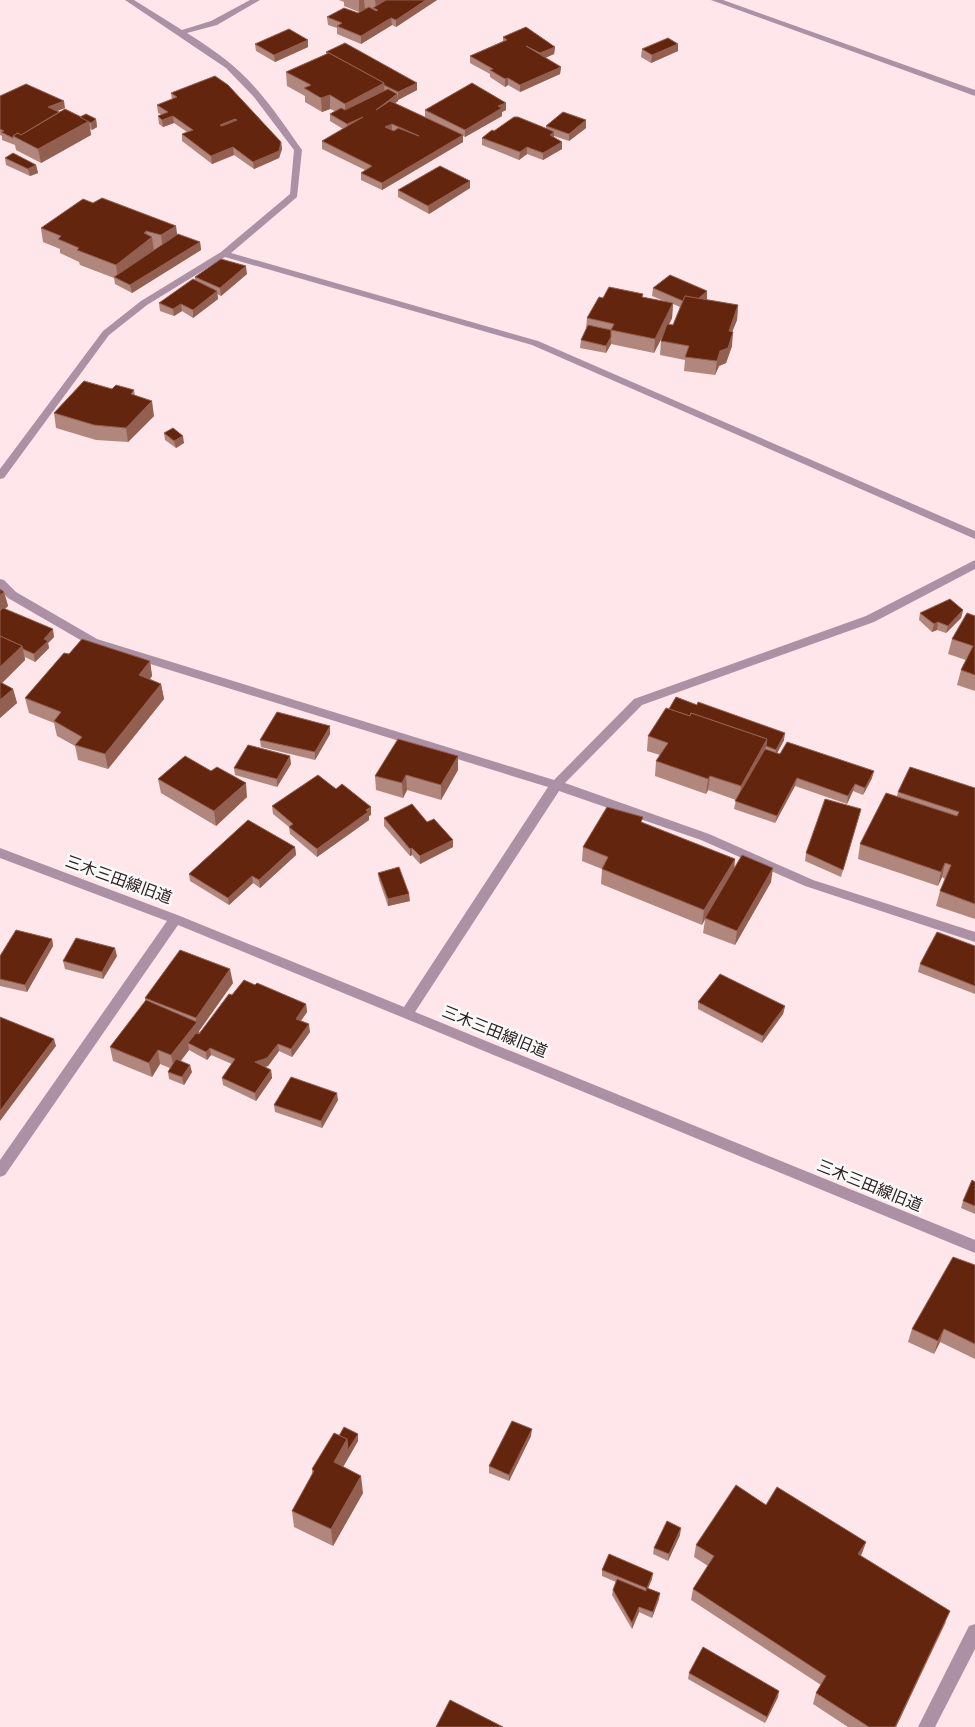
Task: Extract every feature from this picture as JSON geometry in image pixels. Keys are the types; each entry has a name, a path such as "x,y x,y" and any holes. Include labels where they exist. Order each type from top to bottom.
{"street":[{"path":"0,476 106,333 144,302 224,254 294,195 298,150 230,67 183,32 158,20 129,0"},
{"path":"183,32 214,23 256,0"},
{"path":"715,0 975,93"},
{"path":"224,254 535,342 975,534"},
{"path":"407,1014 556,785 638,702 870,619 975,564"},
{"path":"0,583 12,595 93,642 556,785 705,836 808,883 975,937"},
{"name":"三木三田線旧道","path":"0,853 175,919 975,1247"},
{"path":"0,1172 175,919"},
{"path":"926,1727 975,1632"}],"building":[{"path":"386,0 426,0 396,20 391,18 361,36 337,26 342,23 327,17 344,8 358,13 369,7 376,11 378,10 373,8"},
{"path":"526,27 555,47 540,53 526,46 561,67 520,85 508,78 505,79 490,70 493,69 470,56 507,40 503,37"},
{"path":"289,29 308,40 274,55 255,44"},
{"path":"668,38 678,44 652,55 642,49"},
{"path":"345,43 417,83 398,92 326,52"},
{"path":"329,53 384,83 345,104 330,95 321,98 304,88 311,85 286,72"},
{"path":"215,76 228,85 281,142 279,151 253,162 233,147 211,156 182,134 193,130 173,116 162,120 158,116 168,112 157,105 177,97 171,93","holes":["235,119 237,120 222,126 220,125"]},
{"path":"472,83 506,103 498,106 502,108 465,130 425,110"},
{"path":"26,84 64,101 48,107 59,112 21,135 18,133 13,138 1,132 4,131 0,129 0,96"},
{"path":"388,89 397,94 376,110 390,101 463,135 382,183 361,173 372,166 322,141 363,117 347,124 330,114 341,108 345,110","holes":["392,124 419,136 398,128 394,131 385,127"]},
{"path":"65,109 89,121 38,149 13,136 18,133 21,135"},
{"path":"563,112 586,120 569,134 546,126"},
{"path":"86,114 96,119 91,123 80,117"},
{"path":"514,117 554,132 550,135 562,142 543,153 527,147 520,152 482,138"},
{"path":"13,153 36,165 28,169 5,158"},
{"path":"440,166 470,181 428,206 398,190"},
{"path":"102,198 176,226 161,235 146,231 144,233 152,237 116,265 77,250 79,248 58,239 61,236 41,228 83,199 93,203"},
{"path":"178,234 200,242 130,285 114,277"},
{"path":"221,259 246,266 220,288 195,277"},
{"path":"670,275 707,291 698,299 685,296 683,301 653,288"},
{"path":"193,279 217,291 193,310 181,304 173,309 159,303"},
{"path":"609,287 643,294 642,297 673,303 655,339 611,330 614,324 587,318 599,297 603,298"},
{"path":"685,296 738,305 729,331 733,332 728,348 720,351 717,361 685,357 689,346 661,341 667,324 673,325"},
{"path":"588,325 611,330 611,337 606,346 581,340"},
{"path":"84,381 112,389 116,385 134,390 131,394 152,401 126,428 94,425 54,413"},
{"path":"173,428 183,436 174,441 164,433"},
{"path":"950,599 963,610 948,626 938,622 934,624 920,613"},
{"path":"3,608 53,629 44,639 48,641 34,654 0,636 0,611"},
{"path":"967,613 975,616 975,675 961,670 973,646 952,639"},
{"path":"0,636 22,646 0,667"},
{"path":"82,639 150,661 139,675 161,684 105,754 75,745 82,737 54,721 61,712 25,698 64,653 69,654"},
{"path":"0,682 13,689 0,700"},
{"path":"676,697 697,705 698,702 785,733 776,750 766,746 767,739 691,713 690,716 669,709"},
{"path":"666,708 690,716 691,713 767,739 741,786 710,776 708,779 656,761 668,743 648,736"},
{"path":"277,712 330,726 315,752 260,740"},
{"path":"398,739 458,756 441,785 406,775 402,783 375,776"},
{"path":"787,742 874,771 865,788 855,784 848,796 797,778 777,816 735,801 765,749 780,754"},
{"path":"248,745 290,756 277,779 234,768"},
{"path":"185,756 211,771 217,767 246,783 214,811 158,779"},
{"path":"910,767 975,788 975,904 940,891 951,865 945,863 941,872 860,844 886,793 957,816 959,812 898,792"},
{"path":"318,775 336,789 342,784 371,807 366,810 368,812 317,849 289,827 293,824 272,806"},
{"path":"825,799 861,809 843,870 806,853"},
{"path":"412,804 427,822 434,819 453,840 420,856 412,848 410,849 384,818"},
{"path":"607,807 643,817 641,822 735,859 704,910 602,869 608,857 583,847"},
{"path":"248,820 295,847 259,880 252,876 228,898 189,874"},
{"path":"742,855 773,868 737,931 705,918"},
{"path":"399,867 409,894 388,899 378,873"},
{"path":"16,930 52,939 25,985 0,979 0,956"},
{"path":"937,932 975,946 975,986 920,964"},
{"path":"76,938 115,948 102,972 63,961"},
{"path":"180,950 230,969 196,1018 145,998"},
{"path":"720,974 785,1006 763,1036 698,1002"},
{"path":"244,980 255,985 257,983 306,1004 296,1019 309,1024 291,1049 278,1044 267,1058 255,1062 271,1070 255,1093 222,1078 235,1059 210,1048 206,1052 188,1043 196,1033 199,1034 229,994 232,995"},
{"path":"146,1000 197,1022 171,1055 158,1050 149,1063 110,1047"},
{"path":"0,1017 54,1039 0,1111"},
{"path":"176,1059 190,1065 182,1077 168,1072"},
{"path":"291,1077 337,1093 321,1121 274,1105"},
{"path":"972,1180 975,1182 975,1206 963,1201"},
{"path":"953,1257 975,1265 975,1344 944,1329 938,1341 912,1329"},
{"path":"512,1421 532,1429 509,1475 489,1466"},
{"path":"344,1427 358,1434 348,1450 347,1439 339,1436"},
{"path":"334,1433 347,1439 334,1462 361,1476 331,1529 292,1511 314,1471 312,1469"},
{"path":"736,1485 766,1505 777,1487 866,1542 858,1554 950,1611 895,1727 869,1727 816,1693 826,1676 693,1589 714,1556 696,1545"},
{"path":"667,1521 681,1528 669,1554 654,1548"},
{"path":"609,1554 653,1573 647,1588 660,1593 653,1612 639,1607 632,1623 613,1590 617,1579 646,1591 646,1588 602,1570"},
{"path":"703,1647 779,1691 767,1717 689,1673"},
{"path":"450,1700 503,1727 436,1727"}]}
